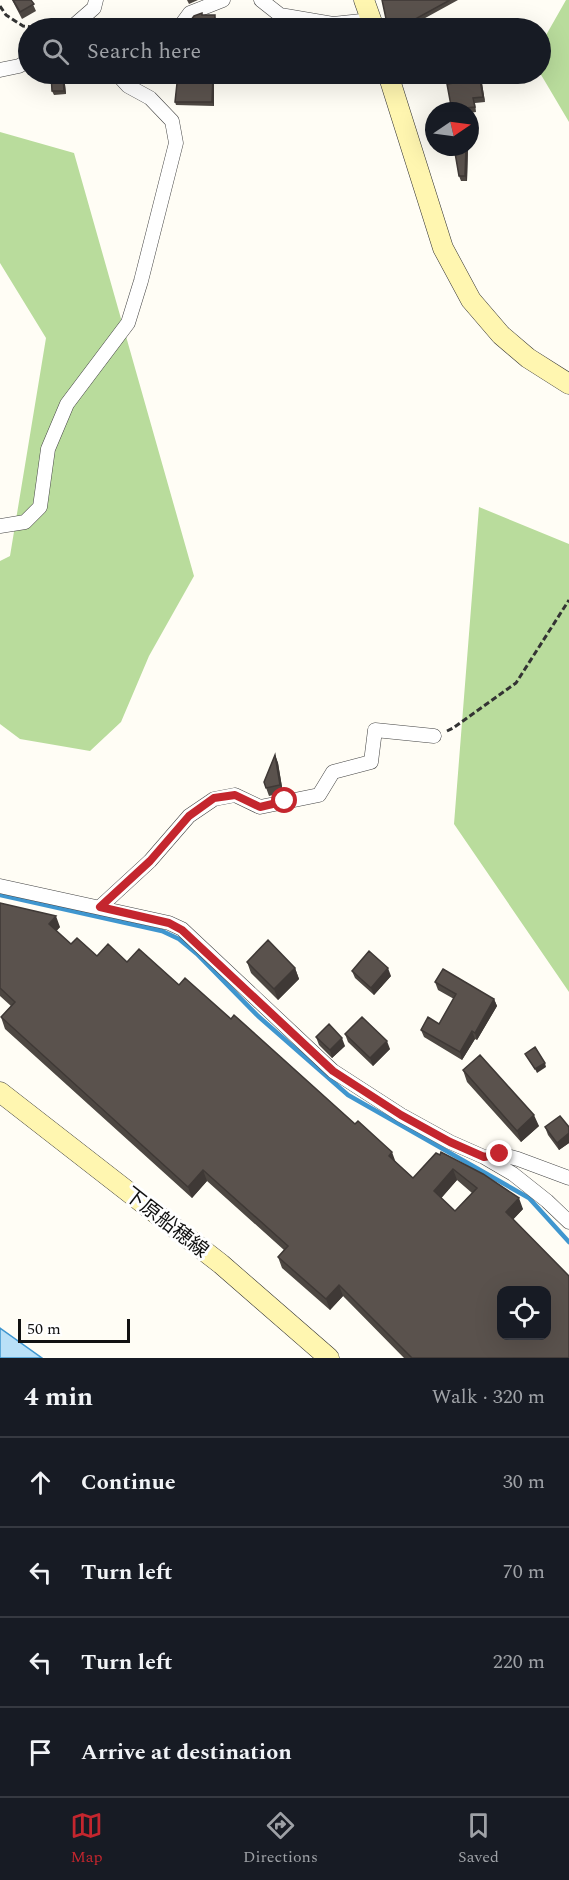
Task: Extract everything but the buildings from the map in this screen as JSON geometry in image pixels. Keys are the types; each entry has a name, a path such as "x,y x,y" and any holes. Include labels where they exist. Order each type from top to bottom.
{"main road":[{"path":"364,0 370,18"},
{"path":"391,84 443,248 471,300 510,343 528,358 569,384"},
{"name":"下原船穂線","path":"0,1092 221,1264 329,1358"}],"street":[{"path":"82,18 94,8 96,0"},
{"path":"186,18 190,13 223,0"},
{"path":"261,0 280,15 303,18"},
{"path":"279,0 288,11 303,18"},
{"path":"0,70 18,66"},
{"path":"0,526 25,522 40,507 48,449 68,404 128,323 144,270 176,143 171,120 150,98 126,84"},
{"path":"100,907 150,861 189,816 214,798 235,795 260,807 319,795 333,772 371,762 375,730 434,736"},
{"path":"0,886 169,923 182,930 333,1071 401,1115 513,1174 569,1222"},
{"path":"484,1157 500,1154 569,1178"}],"path":[{"path":"0,6 6,15 18,23"},
{"path":"434,736 453,729 516,683 569,600"}],"green space":[{"path":"566,0 569,0 569,122 547,84 551,84 551,26"},
{"path":"0,132 74,153 194,576 149,656 121,722 90,751 20,739 0,724 0,561 10,556 46,338 0,263"},
{"path":"479,507 569,544 569,992 454,824"}],"water":[{"path":"0,1328 42,1358 0,1358"}],"waterway":[{"path":"0,895 162,931 179,939 197,954 258,1016 348,1095 529,1198 569,1242"}],"route":[{"path":"285,801 260,807 235,795 214,798 189,816 150,861 100,907 169,923 182,930 333,1071 401,1115 450,1142 484,1157 500,1154"}]}
